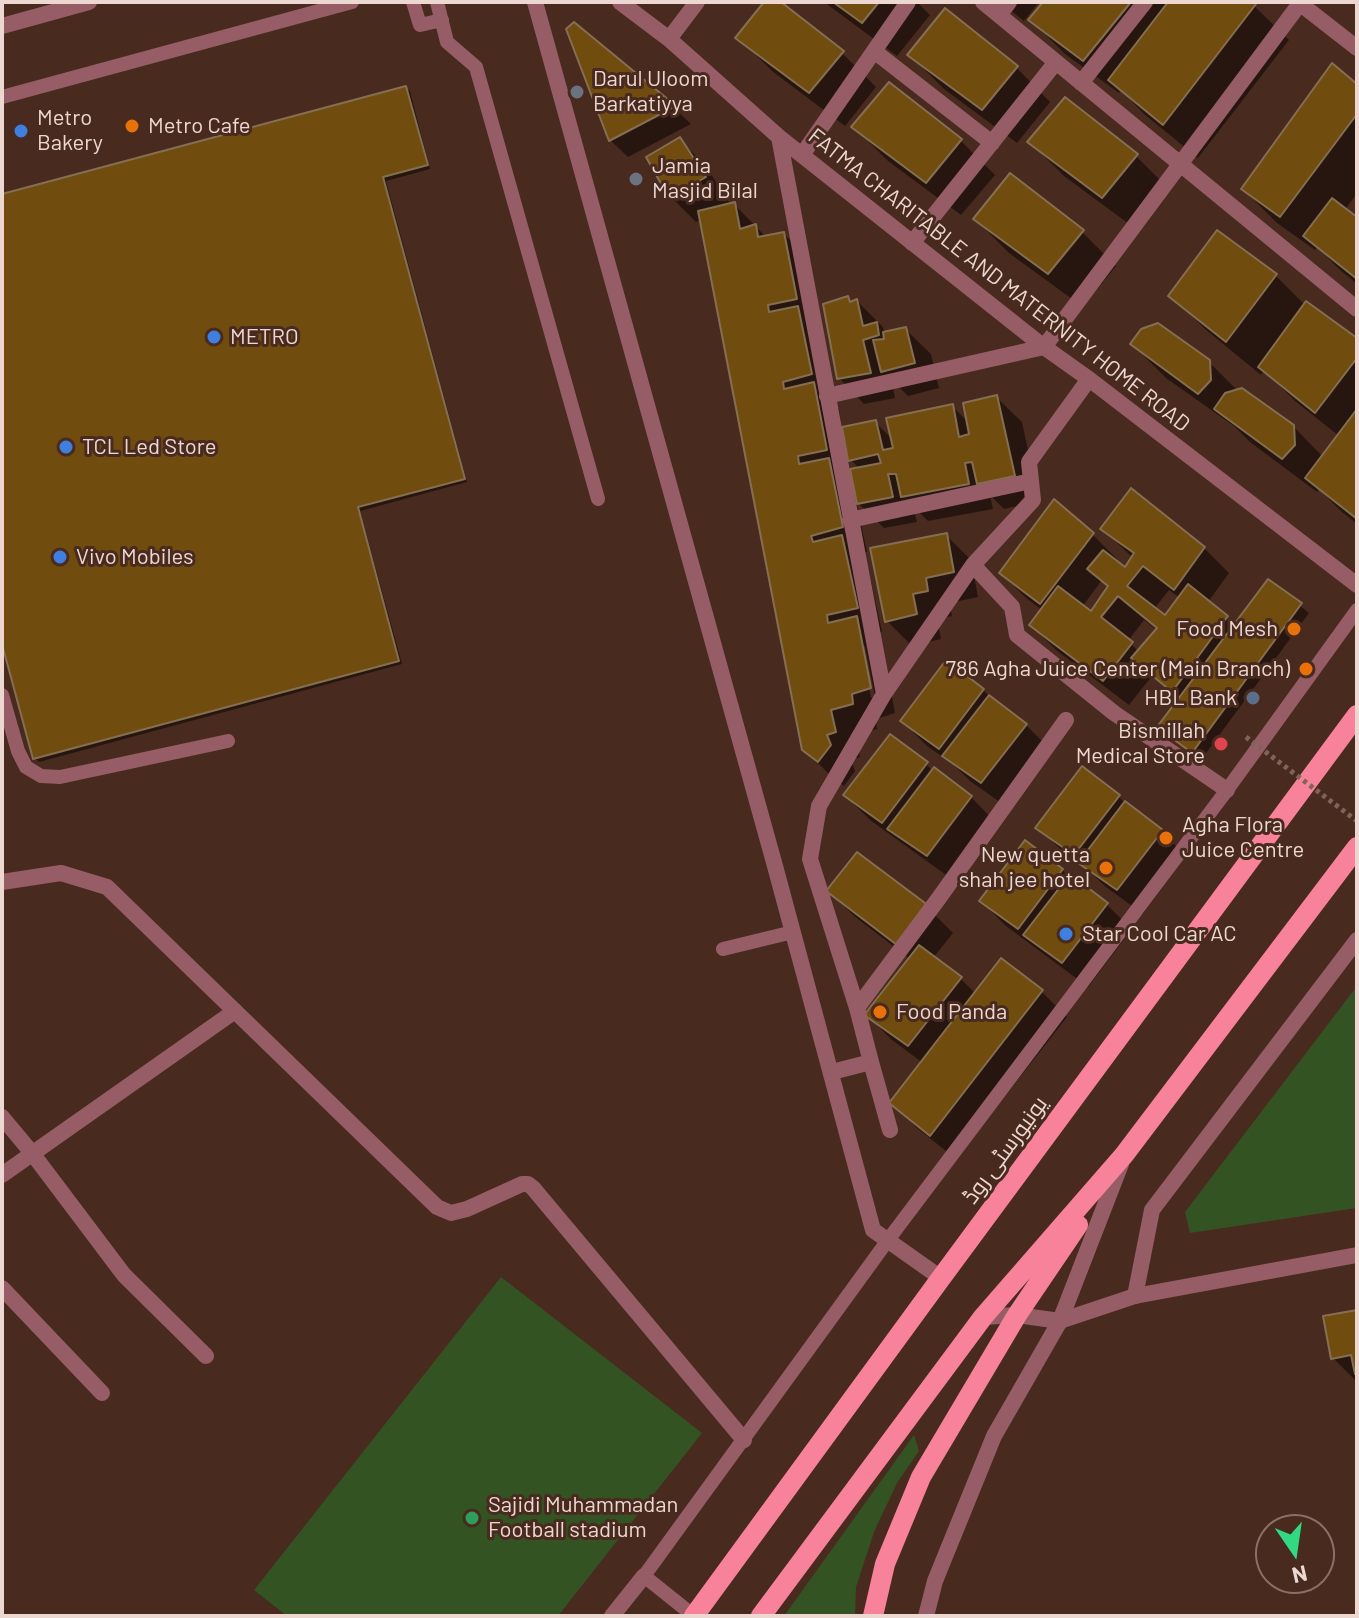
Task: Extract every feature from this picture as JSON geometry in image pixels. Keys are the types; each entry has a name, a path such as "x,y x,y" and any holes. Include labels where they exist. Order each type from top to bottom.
{"main road":[{"name":"یونیورسٹی روڈ","path":"694,1616 1357,715"},
{"path":"873,1616 885,1564 921,1477 1017,1315 1124,1155 1357,847"},
{"path":"761,1616 983,1317 1124,1155"}],"street":[{"path":"2,26 89,2"},
{"path":"535,2 873,1230 941,1278"},
{"name":"FATMA CHARITABLE AND MATERNITY HOME ROAD","path":"620,2 669,39 779,137 912,243 1357,585"},
{"path":"669,39 697,2"},
{"path":"802,155 908,2"},
{"path":"983,2 1004,9 1056,62 1357,309"},
{"path":"1081,83 1145,2"},
{"path":"827,396 1044,347 1300,3 1357,48"},
{"path":"874,51 992,143"},
{"path":"912,243 1056,62"},
{"path":"779,137 884,694"},
{"path":"890,1130 857,1008 810,859 819,806 884,694 973,565 1033,500 1029,462 1089,379"},
{"path":"850,520 1031,481"},
{"path":"973,565 1012,607 1017,635 1114,713 1227,790"},
{"path":"857,1008 1066,720"},
{"path":"2,882 61,873 107,887 437,1207 451,1213 467,1209 528,1184 744,1440"},
{"path":"1135,1296 1152,1210 1357,940"},
{"path":"2,1175 235,1011"},
{"path":"832,1072 871,1062"},
{"path":"2,1117 124,1275 206,1356"},
{"path":"926,1616 935,1581 994,1436 1060,1321 1124,1155"},
{"path":"983,1317 1017,1315 1060,1321 1135,1296 1357,1255"},
{"path":"2,1288 102,1393"},
{"path":"612,1616 644,1576"}],"lane":[{"path":"2,97 352,2"},
{"path":"413,2 420,25 442,20"},
{"path":"437,2 447,42 476,67 598,499"},
{"path":"694,1616 644,1576 888,1240 1227,790 1357,610"},
{"path":"2,695 18,751 26,767 41,776 60,777 228,741"},
{"path":"723,949 793,932"}],"path":[{"path":"1246,737 1357,821"}],"green space":[{"path":"1357,986 1357,1208 1190,1233 1185,1212"},
{"path":"501,1277 702,1433 558,1616 287,1616 254,1590"},
{"path":"914,1435 919,1451 897,1483 874,1532 856,1587 855,1616 784,1616"}],"building":[{"path":"764,2 781,2 844,51 809,93 735,38"},
{"path":"833,2 879,2 862,23"},
{"path":"1043,2 1131,2 1083,61 1028,20"},
{"path":"1168,2 1256,4 1163,125 1108,80"},
{"path":"945,8 1018,66 982,110 907,55"},
{"path":"574,22 676,106 609,141 566,29"},
{"path":"1332,63 1357,84 1357,114 1280,217 1241,189"},
{"path":"889,82 962,139 926,183 851,127"},
{"name":"METRO","path":"406,86 428,165 383,177 465,479 358,507 399,661 33,759 2,644 2,194"},
{"path":"1065,97 1138,154 1102,198 1027,142"},
{"path":"680,137 706,177 669,198 646,157"},
{"path":"1010,173 1084,230 1048,274 973,219"},
{"path":"1332,198 1357,217 1357,279 1303,236"},
{"path":"735,202 740,229 756,224 758,237 784,232 797,299 768,305 769,312 798,306 812,374 783,382 784,389 814,382 827,450 798,456 799,464 829,458 843,527 811,536 813,542 842,535 858,608 827,615 828,623 857,616 871,688 852,694 853,704 831,710 836,732 827,735 831,745 818,762 802,750 698,211"},
{"path":"1217,230 1277,274 1226,342 1168,296"},
{"path":"848,296 850,302 857,299 863,326 877,322 879,335 863,340 871,373 837,379 823,304"},
{"path":"1306,301 1357,338 1357,358 1315,413 1258,367"},
{"path":"1158,323 1210,360 1211,380 1198,394 1130,344 1141,329"},
{"path":"906,327 915,363 881,372 873,340 884,339 883,332"},
{"path":"1242,388 1294,425 1295,445 1282,459 1214,409 1225,393"},
{"path":"997,395 1015,476 977,484 972,462 965,463 969,484 901,497 896,474 888,474 893,497 857,504 850,469 881,463 878,454 848,461 842,427 876,420 883,450 893,448 886,418 953,404 959,437 969,434 963,403"},
{"path":"1357,409 1357,519 1305,478"},
{"path":"1131,488 1205,547 1174,590 1143,566 1127,586 1165,615 1188,584 1228,616 1172,692 1131,658 1157,628 1118,596 1101,617 1133,642 1103,681 1029,625 1058,586 1091,611 1108,586 1087,569 1103,550 1125,567 1134,553 1100,529"},
{"path":"1054,499 1094,533 1040,604 999,573"},
{"path":"947,533 954,572 926,578 928,591 913,594 917,614 885,622 870,548"},
{"path":"1268,579 1302,603 1192,753 1157,727"},
{"path":"946,660 984,689 939,749 900,721"},
{"path":"989,695 1027,724 981,783 942,756"},
{"path":"890,734 928,762 882,823 843,795"},
{"path":"1082,766 1120,795 1074,855 1035,828"},
{"path":"934,767 972,796 927,856 887,829"},
{"path":"1125,801 1163,830 1117,890 1078,863"},
{"path":"1025,840 1063,869 1018,929 979,901"},
{"path":"857,852 929,906 897,945 826,891"},
{"path":"1070,874 1108,903 1062,963 1023,935"},
{"path":"919,945 962,977 908,1046 864,1015"},
{"path":"1001,958 1043,990 930,1136 889,1103"},
{"path":"1357,1310 1355,1374 1351,1355 1331,1359 1323,1316"}],"place":[{"name":"Darul Uloom Barkatiyya","path":"577,92"},
{"name":"Metro Cafe","path":"132,126"},
{"name":"Metro Bakery","path":"21,131"},
{"name":"Jamia Masjid Bilal","path":"636,179"},
{"name":"METRO","path":"214,337"},
{"name":"TCL Led Store","path":"66,447"},
{"name":"Vivo Mobiles","path":"60,557"},
{"name":"Food Mesh","path":"1294,629"},
{"name":"786 Agha Juice Center (Main Branch)","path":"1306,669"},
{"name":"HBL Bank","path":"1253,698"},
{"name":"Bismillah Medical Store","path":"1221,744"},
{"name":"Agha Flora Juice Centre","path":"1166,838"},
{"name":"New quetta shah jee hotel","path":"1106,868"},
{"name":"Star Cool Car AC","path":"1066,934"},
{"name":"Food Panda","path":"880,1012"},
{"name":"Sajidi Muhammadan Football stadium","path":"472,1518"}]}
